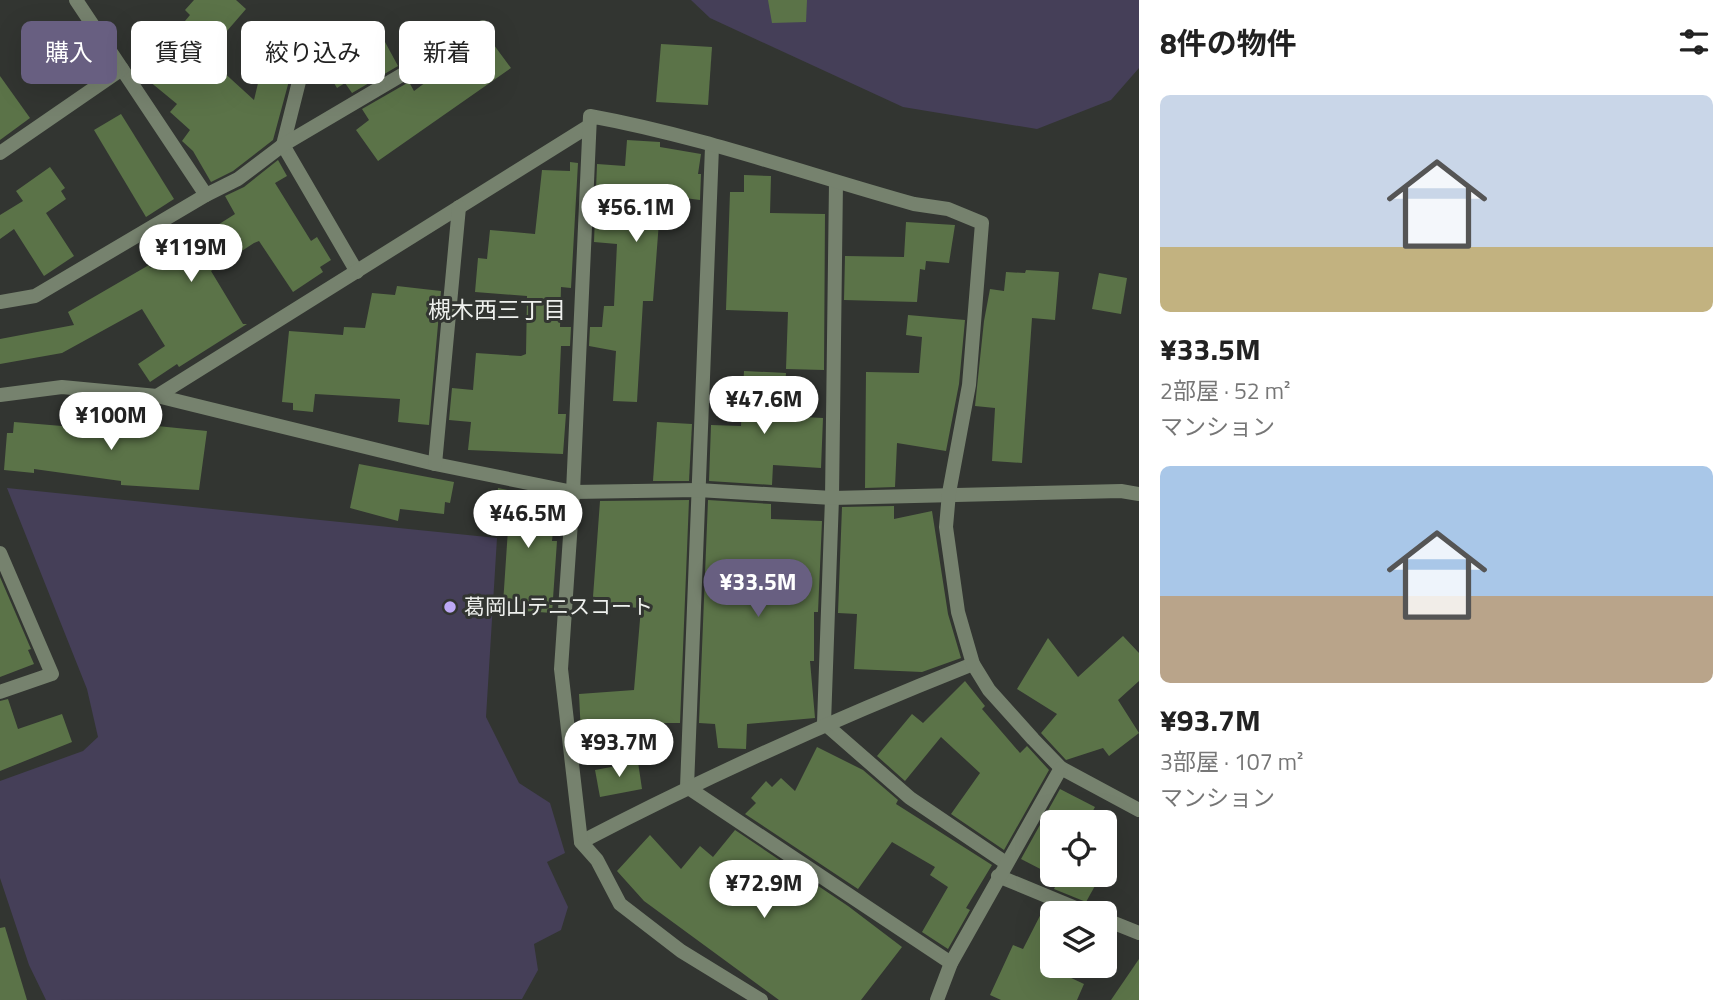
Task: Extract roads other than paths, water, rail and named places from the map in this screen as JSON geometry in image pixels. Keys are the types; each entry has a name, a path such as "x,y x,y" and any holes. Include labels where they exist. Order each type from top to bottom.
{"street":[{"path":"76,0 206,195"},
{"path":"0,153 122,69"},
{"path":"1,300 35,296 206,195 238,179 284,145 399,77"},
{"path":"299,84 284,145 357,272"},
{"path":"761,1000 681,951 620,904 597,860 581,842 561,669 573,492 590,116 667,131 712,147 914,204 948,209 982,223 969,385 949,493 946,527 958,612 973,664 989,690 1061,768 1139,810"},
{"path":"157,396 589,126"},
{"path":"687,787 712,147"},
{"path":"824,723 832,498 836,182"},
{"path":"435,464 459,207"},
{"path":"0,395 62,387 157,396 435,464 573,492 698,491 832,498 949,493 1121,491 1139,494"},
{"path":"0,553 52,674 0,692"},
{"path":"581,842 687,787 824,723 973,664"},
{"path":"824,723 910,798 1006,863"},
{"path":"937,1000 951,963 1061,768"},
{"path":"687,787 951,963"},
{"path":"998,876 1059,901"},
{"path":"1117,924 1139,933"}],"place":[{"name":"葛岡山テニスコート","path":"450,607"}],"district":[{"name":"槻木西三丁目","path":"497,310"}]}
